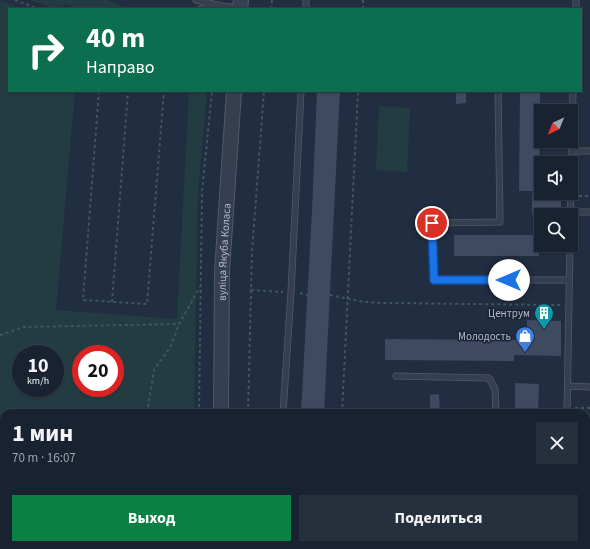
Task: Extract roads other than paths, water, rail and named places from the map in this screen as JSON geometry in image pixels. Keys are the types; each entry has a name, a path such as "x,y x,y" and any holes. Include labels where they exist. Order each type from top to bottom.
{"street":[{"name":"вуліца Якуба Коласа","path":"221,409 222,272 234,92"}],"lane":[{"path":"197,0 220,6"},
{"path":"207,8 240,6"},
{"path":"283,409 291,292 301,92"},
{"path":"498,92 500,222 432,223 434,280 569,280"},
{"path":"572,156 573,92"},
{"path":"572,151 590,151"},
{"path":"578,213 590,212"},
{"path":"568,409 570,252"},
{"path":"396,376 489,378 496,389 496,409"},
{"path":"568,386 590,387"}],"place":[{"name":"Центрум","path":"544,330"},
{"name":"Молодость","path":"525,353"}]}
